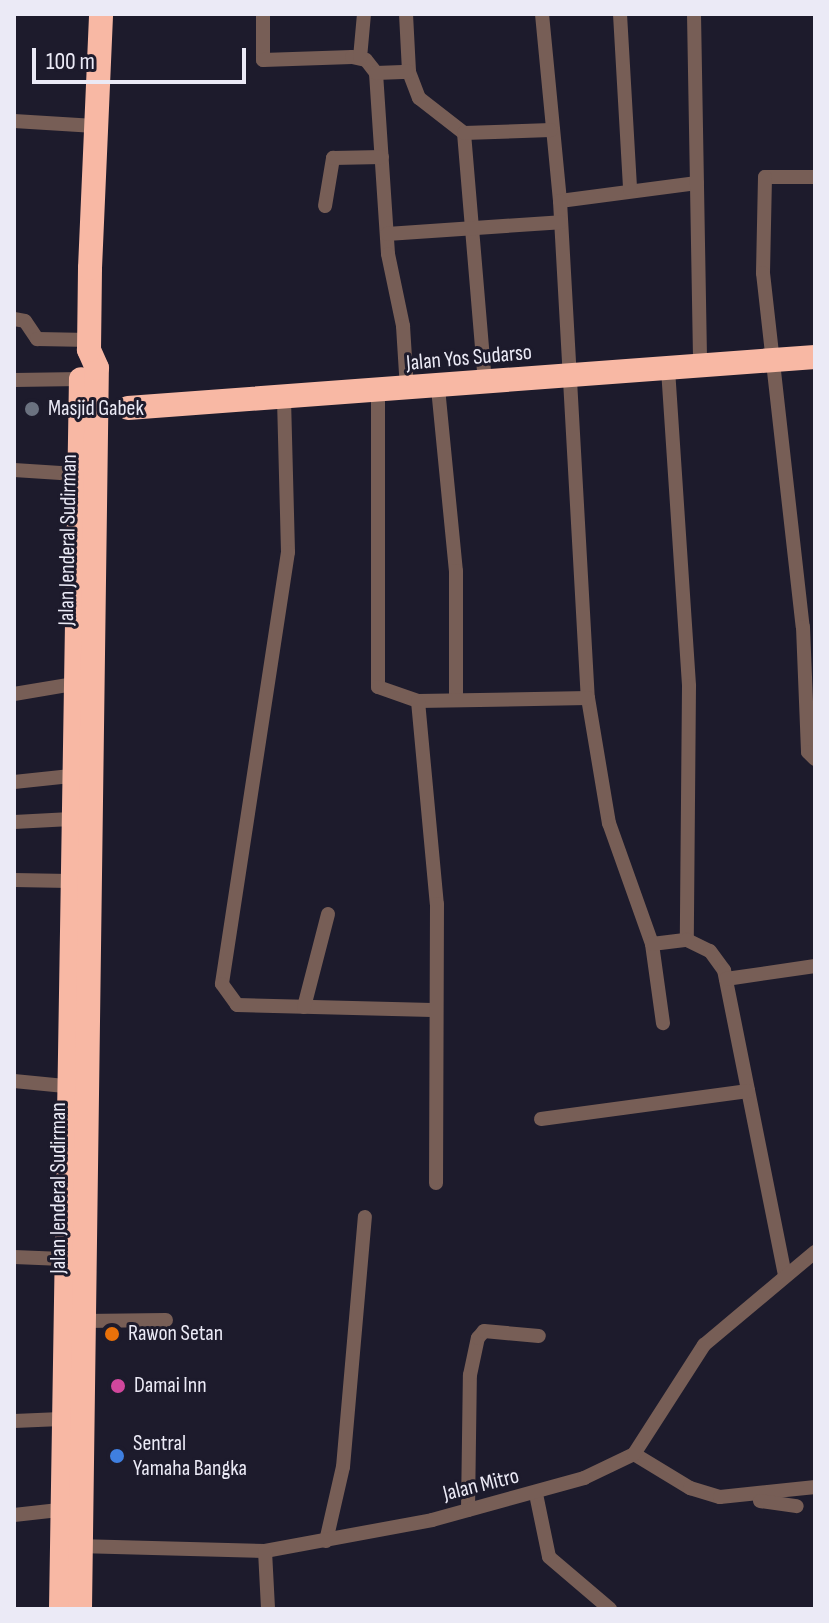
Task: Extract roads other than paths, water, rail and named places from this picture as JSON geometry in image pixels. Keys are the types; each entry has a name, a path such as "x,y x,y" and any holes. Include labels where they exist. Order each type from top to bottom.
{"highway":[{"path":"90,345 101,14"},
{"name":"Jalan Jenderal Sudirman","path":"80,1609 70,1546 59,1510 65,1086 78,1000 69,881 76,474 81,379 90,345"},
{"name":"Jalan Jenderal Sudirman","path":"61,1609 70,1546 84,1321 78,1000 97,368 90,345"},
{"name":"Jalan Yos Sudarso","path":"128,408 438,388 815,357"}],"street":[{"path":"263,14 263,60 360,58 376,73 387,234 407,389"},
{"path":"360,58 364,14"},
{"path":"406,14 409,72 419,98 464,133 551,130"},
{"path":"542,14 560,201 588,698 609,823 652,944 663,1023"},
{"path":"620,14 630,190"},
{"path":"694,14 700,368"},
{"path":"376,73 409,72"},
{"path":"14,121 95,126"},
{"path":"464,133 475,225 485,383"},
{"path":"325,206 333,158 382,157"},
{"path":"815,177 768,175 763,182 771,361 803,627 808,752 815,759"},
{"path":"560,201 697,183"},
{"path":"387,234 475,225 561,222"},
{"path":"14,319 25,321 37,339 90,345"},
{"path":"668,369 689,686 687,940"},
{"path":"14,380 81,379"},
{"path":"438,388 456,571 456,696"},
{"path":"378,391 377,685 418,701 456,696 588,698"},
{"path":"284,399 288,552 222,984 237,1005 432,1010"},
{"path":"14,470 76,474"},
{"path":"14,694 74,684"},
{"path":"418,701 437,904 432,1010 436,1183"},
{"path":"14,782 71,776"},
{"path":"14,822 71,819"},
{"path":"14,880 69,881"},
{"path":"304,1007 328,914"},
{"path":"652,944 687,940 710,951 726,979 785,1274"},
{"path":"726,979 815,966"},
{"path":"14,1081 65,1086"},
{"path":"541,1119 748,1091"},
{"path":"326,1541 343,1467 365,1217"},
{"path":"797,1506 690,1488 634,1454 704,1345 755,1296 815,1252"},
{"path":"14,1257 63,1259"},
{"path":"84,1321 166,1320"},
{"path":"468,1510 470,1375 478,1338 484,1331 539,1336"},
{"path":"14,1421 61,1419"},
{"name":"Jalan Mitro","path":"70,1546 265,1551 326,1541 536,1494 634,1454"},
{"path":"743,1499 815,1487"},
{"path":"536,1494 549,1557 610,1609"},
{"path":"14,1515 59,1510"},
{"path":"265,1551 268,1609"}],"place":[{"name":"Masjid Gabek","path":"32,409"},
{"name":"Rawon Setan","path":"112,1334"},
{"name":"Damai Inn","path":"118,1386"},
{"name":"Sentral Yamaha Bangka","path":"117,1456"}]}
